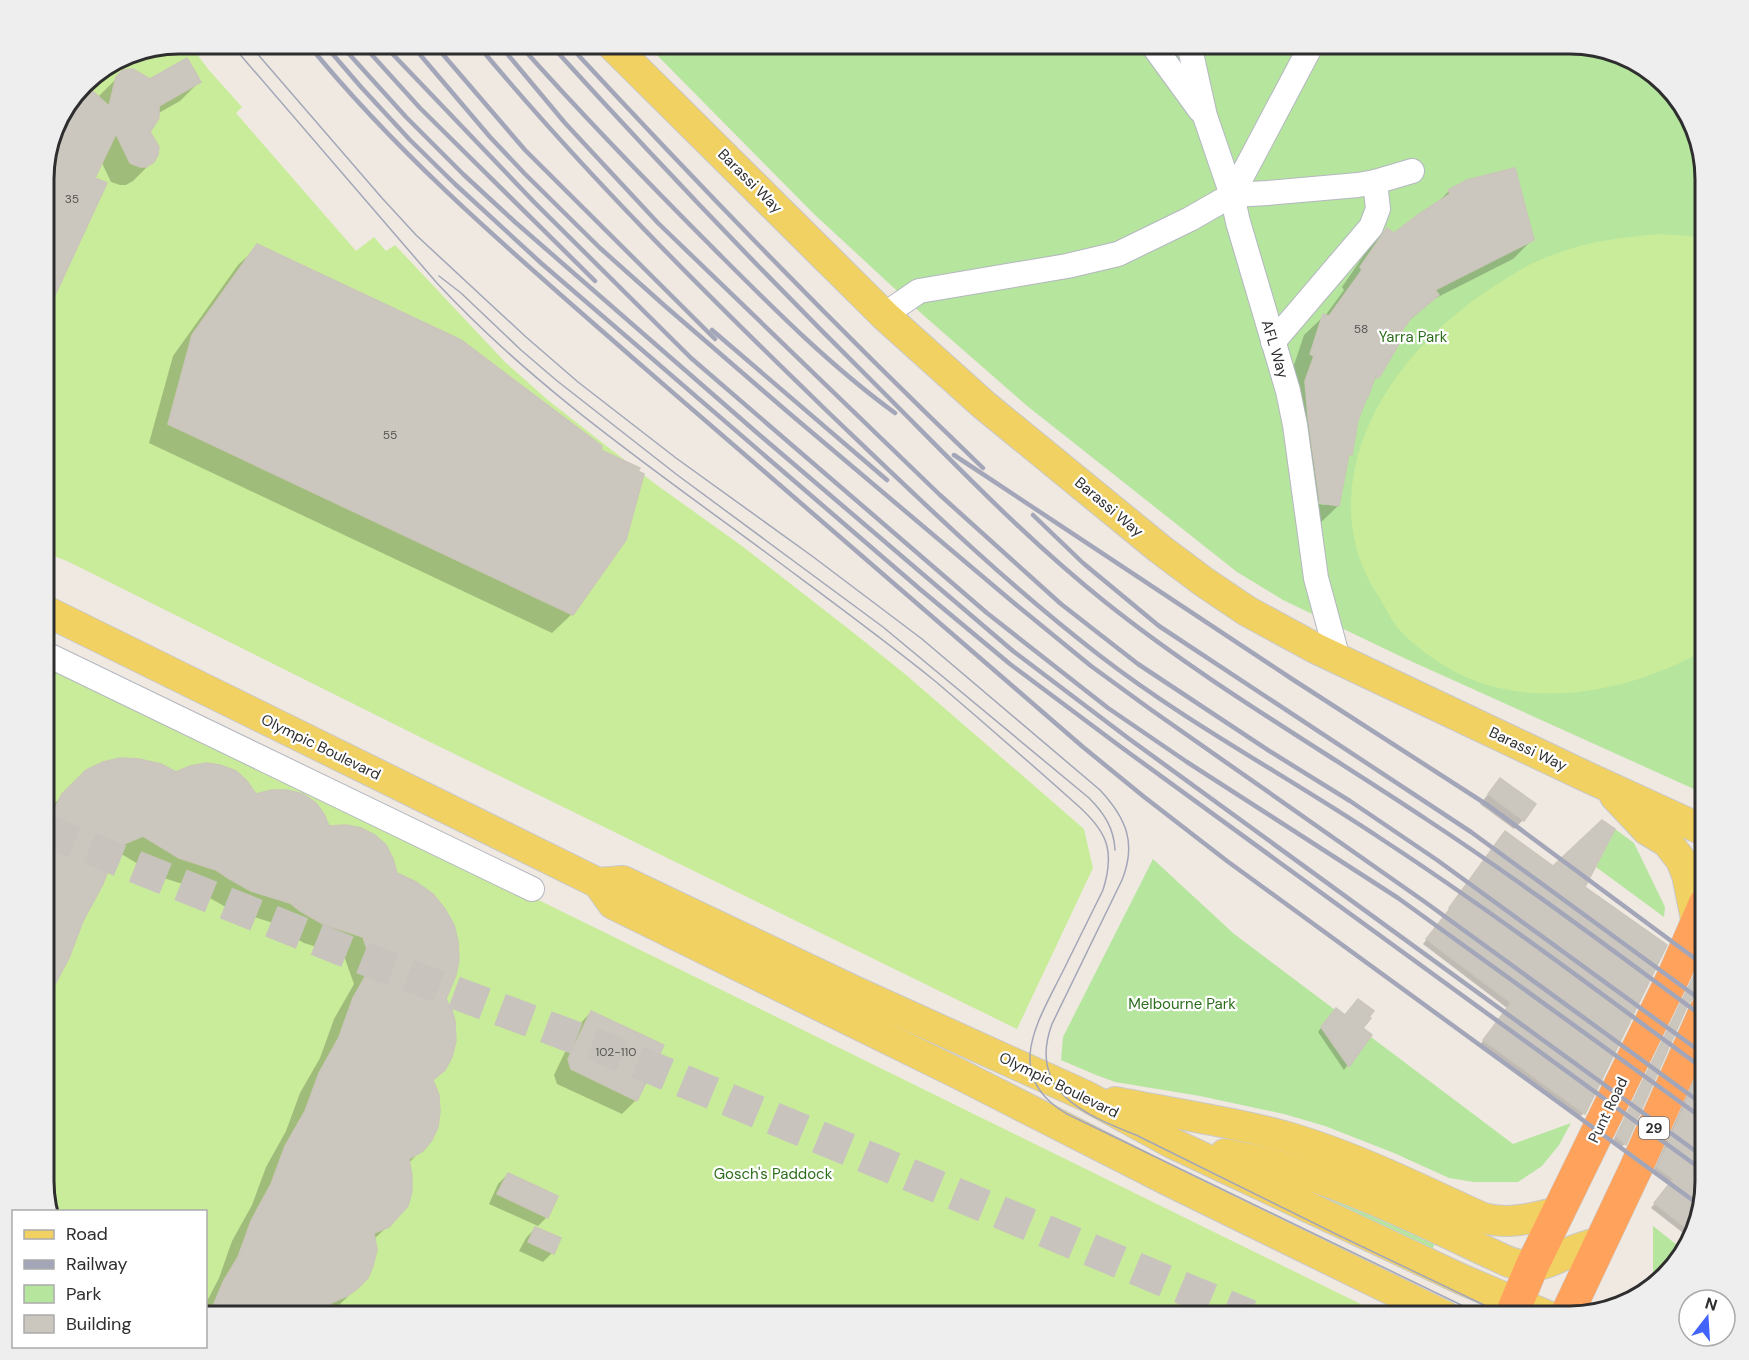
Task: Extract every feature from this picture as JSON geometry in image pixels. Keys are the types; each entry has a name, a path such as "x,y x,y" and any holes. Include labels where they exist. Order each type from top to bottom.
{"highway":[{"name":"Punt Road","path":"1515,1306 1695,928"},
{"name":"29","path":"1571,1306 1695,1037"}],"main road":[{"name":"Barassi Way","path":"621,54 884,315 984,405 1160,549 1247,611 1293,637 1695,826"},
{"name":"Olympic Boulevard","path":"54,615 598,883 613,904 1423,1306"},
{"path":"1605,785 1647,830 1667,842 1677,854 1695,897"},
{"name":"Olympic Boulevard","path":"598,883 623,881 852,990 1086,1096 1172,1143 1461,1280 1506,1306"},
{"path":"1086,1096 1209,1119 1282,1136 1339,1155 1409,1183 1483,1218 1502,1222 1518,1221 1559,1212"},
{"path":"1048,1119 1281,1166 1376,1201 1521,1266 1548,1263 1569,1252 1600,1242"},
{"path":"1171,1182 1165,1162 1172,1143 1185,1130 1209,1119"}],"street":[{"path":"1159,54 1205,116"},
{"name":"AFL Way","path":"1191,54 1205,116 1232,195 1288,391 1295,425 1316,578 1338,659"},
{"path":"1232,195 1307,54"},
{"path":"884,315 919,291 1067,266 1118,254 1190,219 1232,195 1376,182 1412,171"},
{"path":"1273,342 1371,227 1378,209 1376,182"},
{"path":"54,658 532,889"}],"green space":[{"path":"197,54 242,107 236,113 356,251 374,237 386,251 395,245 505,362 549,401 654,483 742,546 905,674 1084,829 1093,868 1017,1029 426,740 54,556 54,171 56,155 64,131 75,110 103,80 124,67 155,56"},
{"name":"Yarra Park","path":"656,54 1578,54 1610,61 1646,80 1669,103 1678,117 1691,147 1694,163 1695,789 1404,658 1283,600 1237,572 1026,405 922,314 814,214"},
{"path":"1661,234 1695,237 1695,655 1674,666 1605,688 1570,693 1534,693 1499,688 1465,677 1429,656 1394,623 1369,581 1360,560 1351,512 1354,476 1363,441 1377,408 1396,377 1419,349 1446,323 1474,300 1535,262 1584,245"},
{"name":"Gosch's Paddock","path":"54,662 1365,1306 207,1306 207,1210 57,1210 54,1189"},
{"path":"1615,829 1634,843 1665,907 1664,917 1596,867"},
{"name":"Melbourne Park","path":"1153,859 1233,933 1513,1144 1571,1123 1559,1145 1542,1166 1518,1182 1474,1182 1449,1178 1325,1126 1284,1114 1200,1096 1115,1082 1061,1060 1063,1037"},
{"path":"1311,1188 1436,1241 1430,1254 1308,1194"},
{"path":"1653,1226 1677,1245 1653,1274"}],"building":[{"path":"187,58 201,82 159,106 159,118 150,132 159,147 158,155 154,162 146,167 130,163 116,134 95,178 107,183 54,297 54,171 56,155 64,131 75,110 92,90 109,106 116,77 123,70 133,69 150,79"},
{"path":"1515,168 1534,240 1435,290 1439,295 1410,319 1396,339 1401,340 1379,378 1375,377 1358,420 1339,506 1320,503 1305,381 1314,356 1310,354 1323,314 1329,316 1362,270 1360,267 1387,228 1394,233 1450,194 1448,190 1467,180"},
{"path":"257,244 461,340 602,446 601,450 640,468 638,471 644,474 626,540 573,615 168,424 192,335"},
{"path":"120,758 139,759 161,764 176,772 206,763 220,765 236,771 256,794 272,790 287,790 303,794 316,803 329,826 346,825 361,828 375,835 386,845 397,873 433,894 454,925 459,960 456,975 446,999 455,1021 456,1041 452,1057 445,1070 433,1080 439,1095 438,1127 432,1140 423,1151 409,1159 412,1191 408,1206 389,1227 374,1233 377,1250 368,1278 347,1296 331,1303 331,1306 213,1306 223,1282 238,1257 251,1221 271,1184 285,1146 305,1111 319,1073 339,1037 353,998 372,964 363,937 323,924 290,903 251,891 216,870 179,858 143,836 117,847 103,884 83,921 69,958 54,986 54,809 62,794 86,770 103,762"},
{"path":"1500,778 1536,804 1524,821 1488,794"},
{"path":"1602,820 1615,829 1585,887 1667,945 1585,1114 1483,1040 1511,1003 1426,939 1505,831 1553,866"},
{"path":"1695,974 1695,997 1688,1004 1626,1145 1616,1136"},
{"path":"1358,999 1374,1011 1363,1028 1372,1035 1349,1067 1321,1027 1336,1008 1345,1015"},
{"path":"591,1011 664,1045 637,1101 571,1069 568,1059"},
{"path":"1695,1082 1694,1197 1685,1227 1654,1203 1673,1179 1657,1167"},
{"path":"508,1173 558,1196 548,1218 497,1194"},
{"path":"535,1227 561,1238 554,1254 528,1242"}],"tunnel":[{"path":"54,834 373,962 611,1051 1226,1306"}],"tram line":[{"path":"240,54 436,282 514,358 641,460 915,665 1023,757 1094,822 1101,832 1108,852 1107,876 1103,890 1043,1011 1031,1048 1030,1066 1035,1083 1047,1099 1067,1114 1463,1306"},
{"path":"258,54 416,235 526,337 578,382 676,458 922,639 1109,800 1122,821 1129,854 1122,880 1052,1024 1046,1047 1047,1067 1054,1083 1066,1097 1080,1109 1098,1119 1136,1135 1486,1306"},
{"path":"439,276 461,293 556,380 676,474 883,627 1089,798 1107,821 1113,835 1115,850"}],"railway":[{"path":"317,54 423,169 506,246 1083,747 1227,861 1693,1201"},
{"path":"333,54 410,140 541,263 1010,664 1695,1165"},
{"path":"349,54 406,117 515,222 1013,651 1128,738 1695,1151"},
{"path":"371,54 420,108 595,281"},
{"path":"393,54 535,203 691,358 987,613 1108,708 1187,762 1398,898 1695,1113"},
{"path":"419,54 490,137 600,248 789,413 1014,603 1091,666 1150,709 1425,902 1695,1099"},
{"path":"443,54 525,150 715,339"},
{"path":"485,54 604,187 782,368 960,537 1063,627 1168,704 1465,895 1695,1063"},
{"path":"507,54 565,123 658,223 940,495 1061,604 1138,664 1437,860 1695,1048"},
{"path":"528,54 619,152 764,299 827,358 895,413"},
{"path":"559,54 797,306 990,499 1074,577 1142,631 1182,659 1462,843 1695,1011"},
{"path":"577,54 772,259 983,468"},
{"path":"712,330 887,480"},
{"path":"954,455 1292,679 1489,806 1695,959"},
{"path":"1033,515 1083,563 1159,626 1471,832 1695,996"}]}
